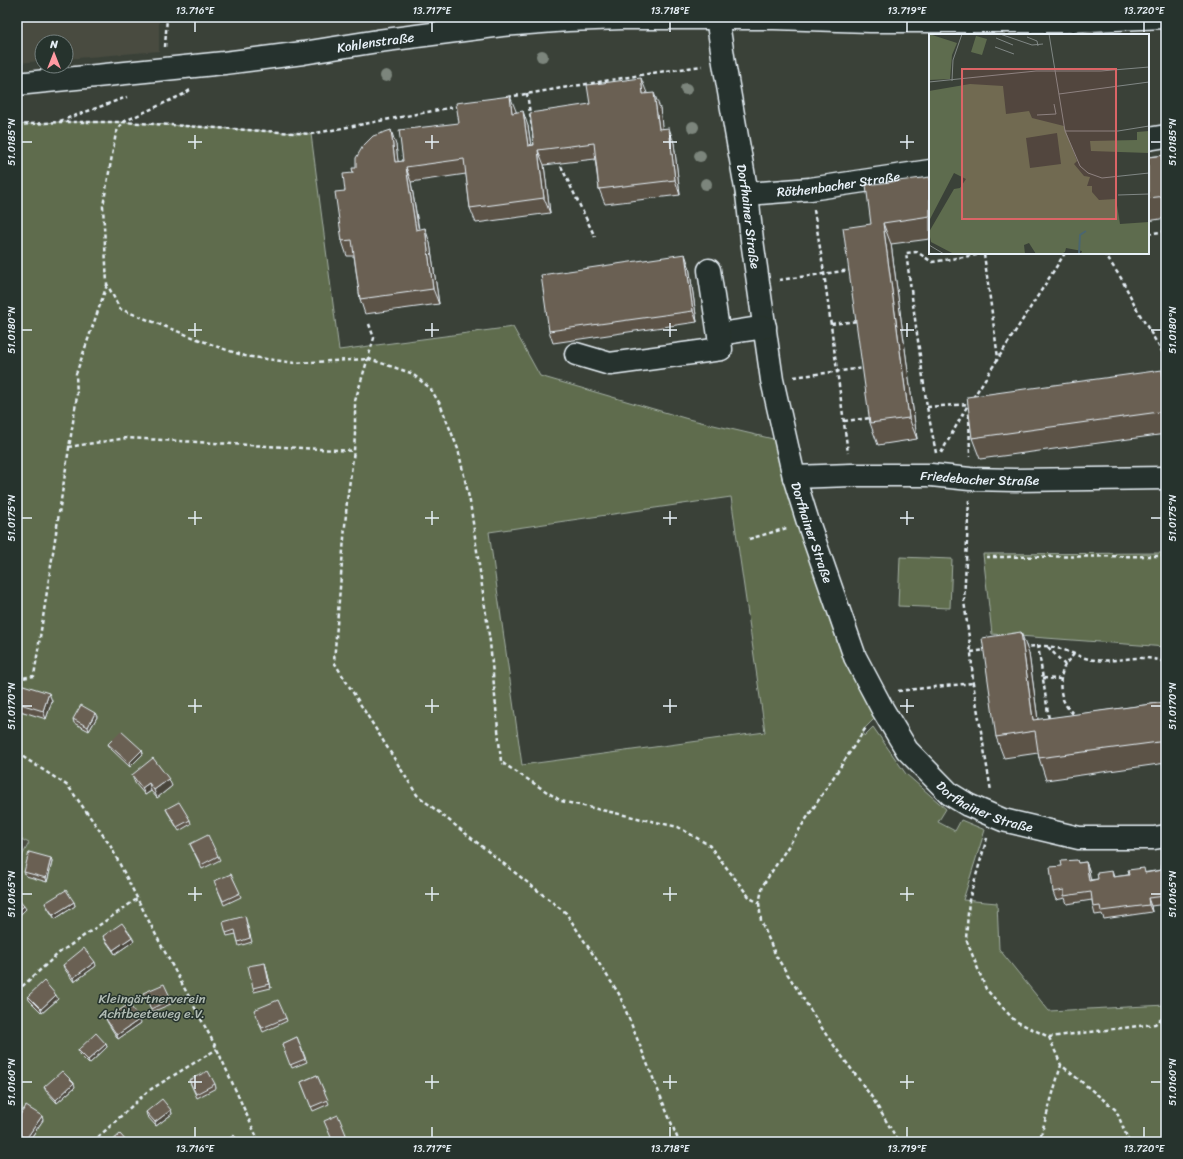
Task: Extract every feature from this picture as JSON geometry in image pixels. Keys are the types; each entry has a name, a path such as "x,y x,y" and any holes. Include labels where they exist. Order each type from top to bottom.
{"street":[{"name":"Kohlenstraße","path":"17,84 267,58 378,41 502,25 568,20 622,18 718,18 1066,21 1166,17"},
{"name":"Dorfhainer Straße","path":"718,18 724,63 747,194 772,380 794,477 808,522 856,657 878,702 907,750 950,794 992,816 1002,820 1079,838 1154,838 1166,836"},
{"path":"1149,139 1166,136"},
{"name":"Röthenbacher Straße","path":"747,194 810,189 929,171"},
{"path":"576,354 610,364 721,349 720,334 709,270"},
{"path":"720,334 765,327"},
{"name":"Friedebacher Straße","path":"794,477 851,475 931,476 1023,480 1166,478"}],"path":[{"path":"165,69 167,17"},
{"path":"504,98 659,72 724,63"},
{"path":"17,679 34,676 68,446 77,396 76,374 107,284 103,206 116,133 123,122 184,94 195,85"},
{"path":"528,94 535,149"},
{"path":"58,122 133,95"},
{"path":"17,125 58,122 123,122 311,134 466,105"},
{"path":"556,154 595,237"},
{"path":"810,189 824,273 851,475"},
{"path":"1149,234 1166,231"},
{"path":"998,358 984,254 932,262 917,252 906,252 927,407 938,459 969,404 1064,254"},
{"path":"1105,254 1121,278 1139,313 1166,358"},
{"path":"759,283 854,270"},
{"path":"107,284 120,309 245,356 295,363 369,359 410,373 430,388 440,404 458,449 470,502 490,642 501,762 561,802 678,827 709,845 750,898 759,903"},
{"path":"831,324 861,321"},
{"path":"369,324 374,338 369,359 355,401 354,451 347,501 334,662 417,795 566,913 619,994 679,1142"},
{"path":"772,380 867,368"},
{"path":"927,407 977,403"},
{"path":"969,404 970,478 964,602 971,652 973,683 991,789 992,816 986,847 969,900 966,940 986,989 1015,1021 1049,1037 1155,1024 1166,1016"},
{"path":"844,421 874,417"},
{"path":"68,446 127,438 354,451"},
{"path":"749,539 808,522"},
{"path":"986,558 1166,556"},
{"path":"1038,646 1050,726"},
{"path":"1016,648 1038,646 1057,648 1090,659 1110,661 1149,658 1166,663"},
{"path":"1048,647 1065,665"},
{"path":"971,652 993,650"},
{"path":"1074,654 1065,665 1060,679 1060,692 1065,705 1074,715 1081,719"},
{"path":"1043,678 1060,679"},
{"path":"899,1142 871,1096 828,1036 776,956 761,921 759,903 763,885 863,730 878,702 973,683"},
{"path":"1070,720 1074,715"},
{"path":"17,753 68,786 110,846 218,1048 259,1142"},
{"path":"17,992 59,953 137,898"},
{"path":"1049,1037 1061,1065 1116,1110 1129,1142"},
{"path":"93,1142 148,1091 218,1048"},
{"path":"1039,1142 1061,1065"}],"shaded area":[{"path":"17,17 159,17 159,51 74,58 74,34 34,34 34,62 17,63"},
{"path":"17,837 29,843 17,865"}],"green space":[{"name":"Kleingärtnerverein Achtbeeteweg e.V.","path":"58,122 123,122 311,134 339,350 513,327 540,376 688,419 786,442 883,710 863,730 864,736 873,727 906,774 946,809 938,822 955,831 961,820 985,830 963,900 997,903 999,949 1049,1011 1166,1005 1166,1142 17,1142 17,865 29,843 17,837 17,125","holes":["731,497 765,732 522,765 489,532"]},
{"path":"1166,553 1166,647 992,634 983,554"},
{"path":"900,557 952,559 950,608 898,606"}],"building":[{"path":"641,78 643,94 654,93 659,129 669,128 675,180 599,189 594,143 538,150 544,198 470,208 464,159 406,167 416,230 425,228 433,289 360,299 352,240 342,241 335,192 345,191 343,174 353,173 352,168 356,168 356,158 363,146 373,136 391,130 395,162 403,161 399,130 459,123 456,103 510,96 512,113 523,111 528,146 534,145 530,113 590,104 587,85"},
{"path":"1166,155 1166,196 1149,198 1149,157"},
{"path":"929,177 929,216 883,223 909,418 870,423 843,228 871,224 866,185"},
{"path":"685,254 693,311 549,331 541,275"},
{"path":"1162,370 1163,378 1166,378 1166,411 972,438 967,397"},
{"path":"1021,632 1033,720 1166,702 1166,741 1039,758 1035,731 996,737 982,638"},
{"path":"20,684 49,693 43,711 17,703 17,694"},
{"path":"81,705 95,713 88,727 73,719"},
{"path":"121,731 142,750 129,763 108,744"},
{"path":"153,758 169,779 154,790 149,783 142,788 132,775"},
{"path":"179,802 190,820 177,827 166,809"},
{"path":"208,835 218,856 201,865 190,844"},
{"path":"29,852 51,858 46,878 24,872"},
{"path":"1077,860 1078,863 1086,862 1089,881 1098,879 1097,873 1112,871 1113,877 1129,875 1128,870 1144,868 1145,873 1162,870 1161,865 1166,865 1166,896 1148,898 1149,905 1101,911 1100,906 1093,907 1091,892 1064,896 1064,890 1053,892 1050,867 1062,866 1061,861"},
{"path":"231,874 240,893 223,901 214,881"},
{"path":"66,890 74,902 53,915 45,903"},
{"path":"17,898 24,906 17,912"},
{"path":"245,916 250,938 238,942 235,930 226,933 223,922"},
{"path":"122,923 132,937 113,950 103,936"},
{"path":"84,948 95,962 73,978 63,965"},
{"path":"265,963 269,984 253,988 248,966"},
{"path":"44,981 56,995 41,1009 28,996"},
{"path":"164,984 171,999 151,1009 143,993"},
{"path":"278,1000 286,1018 262,1028 254,1010"},
{"path":"129,1004 140,1019 117,1035 106,1019"},
{"path":"96,1033 106,1044 88,1060 78,1050"},
{"path":"297,1037 305,1059 290,1065 282,1044"},
{"path":"62,1071 74,1083 56,1100 44,1087"},
{"path":"208,1071 215,1084 196,1094 189,1080"},
{"path":"317,1075 328,1100 311,1107 301,1082"},
{"path":"162,1099 171,1110 155,1122 146,1112"},
{"path":"26,1106 42,1116 26,1139 17,1133 17,1119"},
{"path":"338,1115 349,1142 333,1142 324,1121"},
{"path":"120,1134 127,1142 111,1142"},
{"path":"234,1135 239,1142 224,1142"}]}
